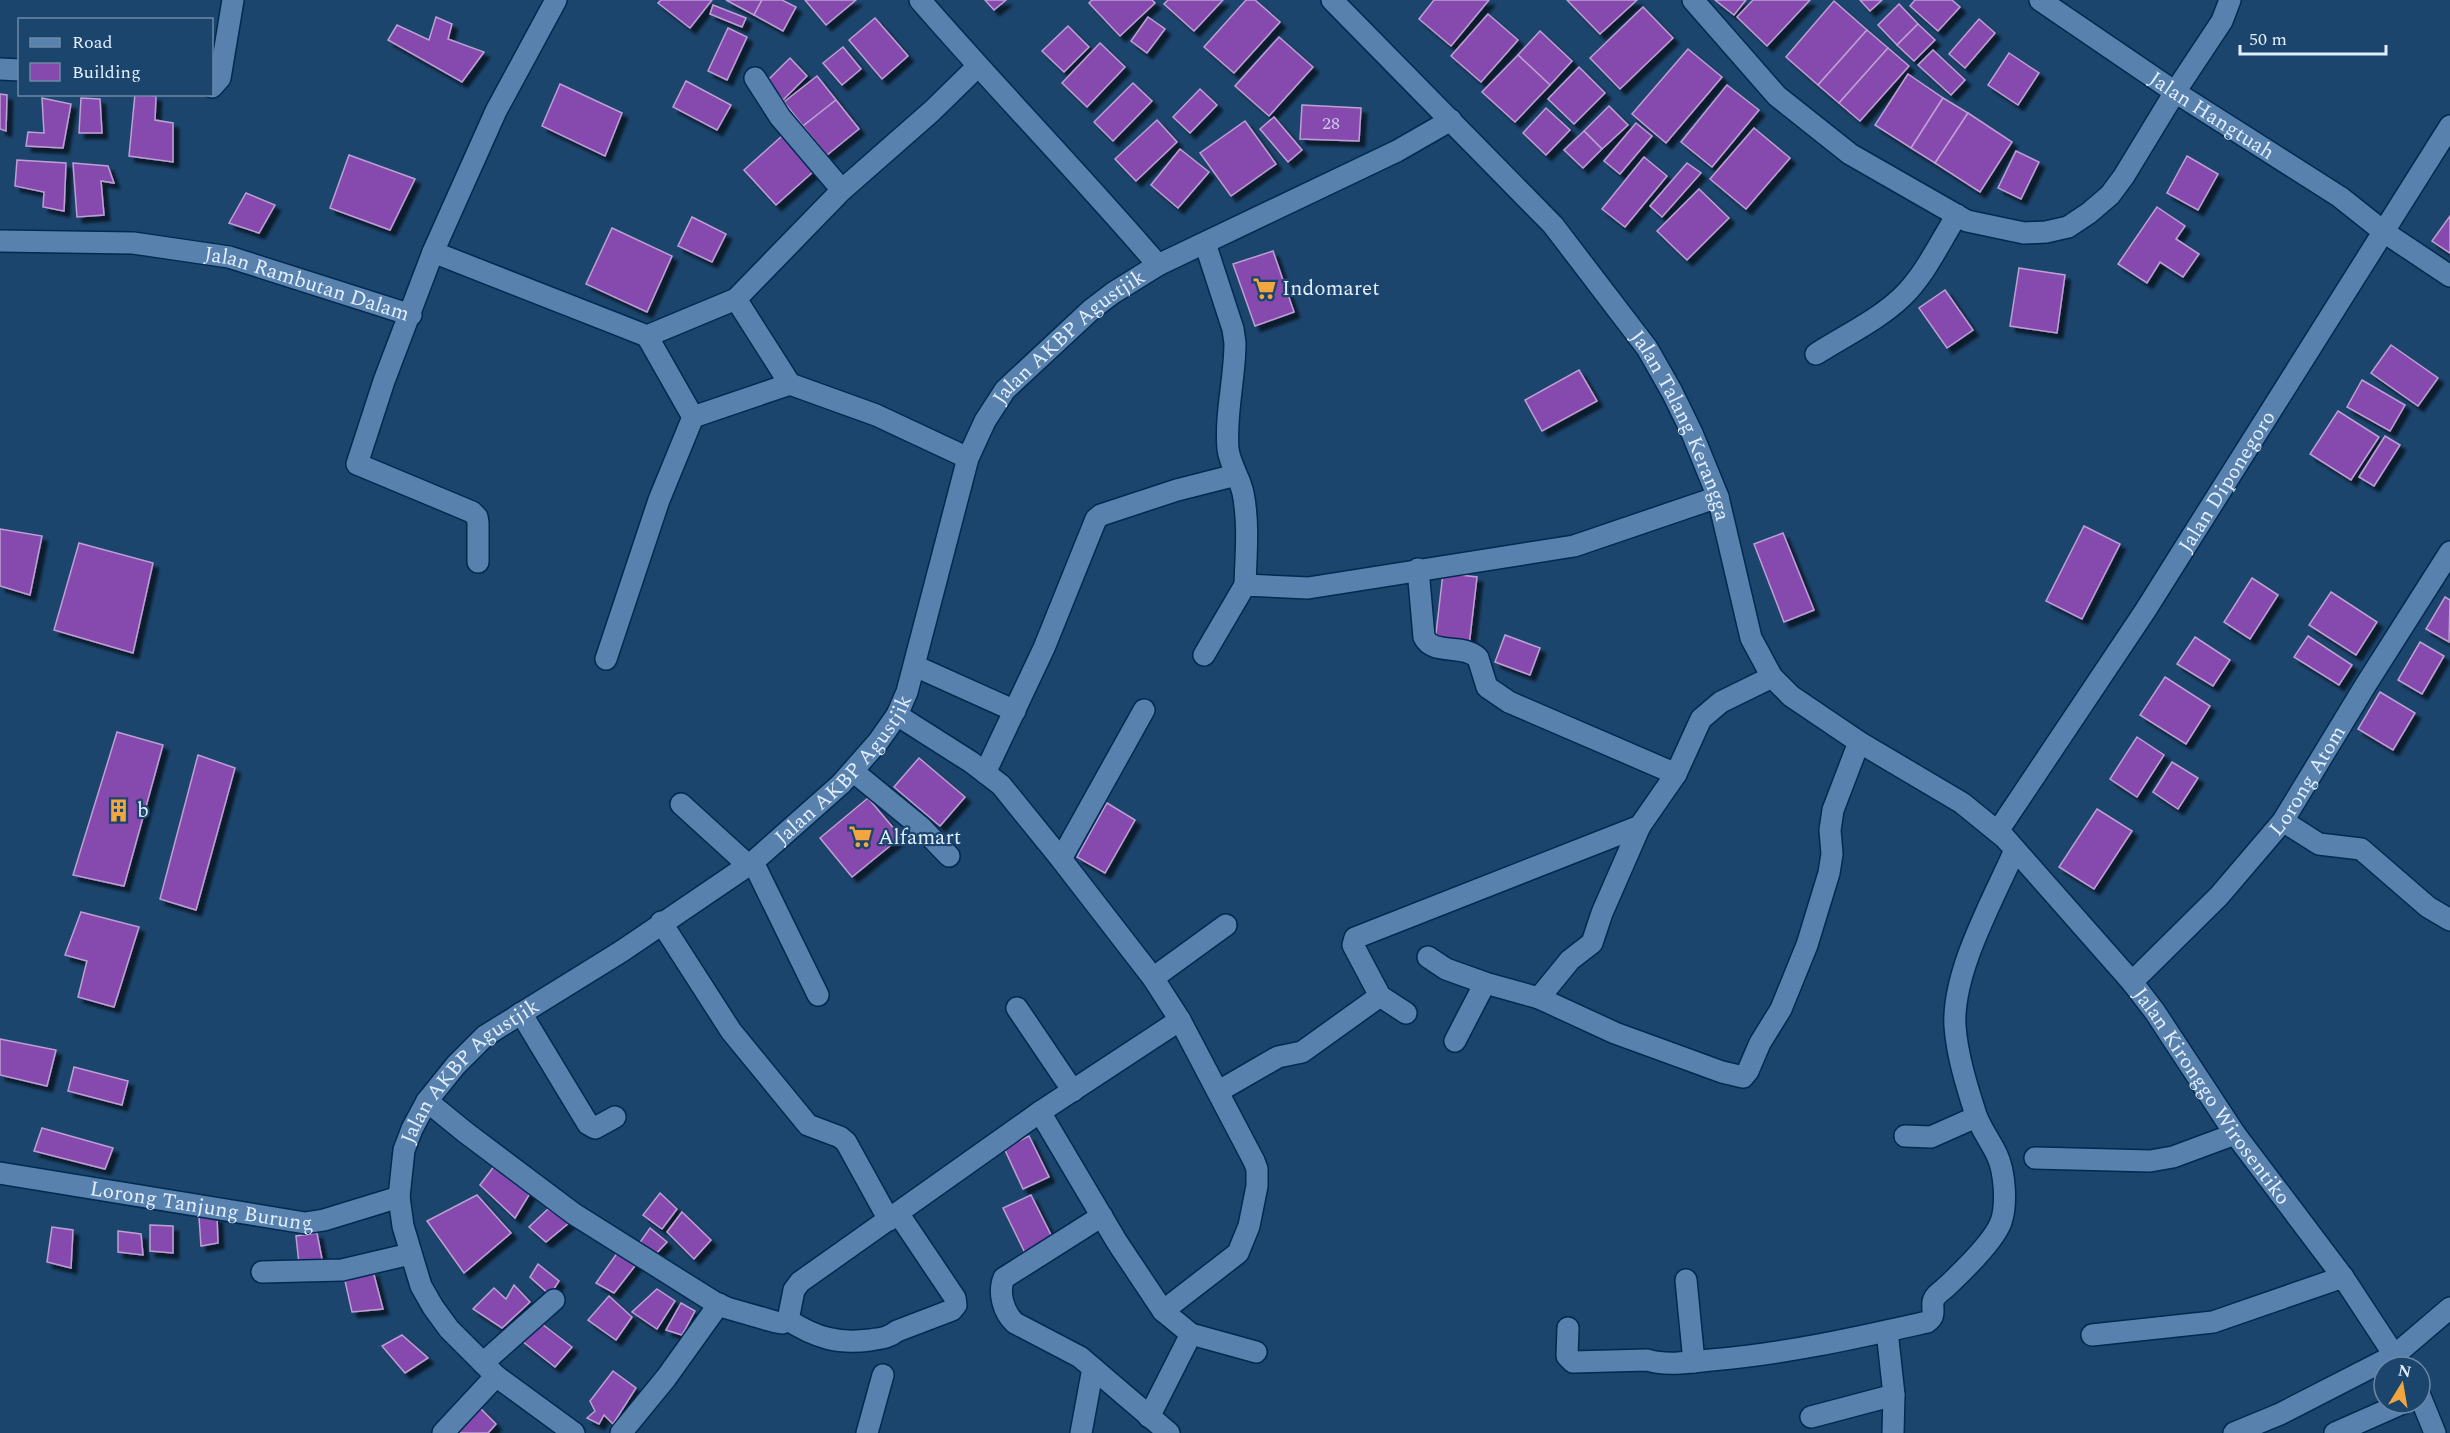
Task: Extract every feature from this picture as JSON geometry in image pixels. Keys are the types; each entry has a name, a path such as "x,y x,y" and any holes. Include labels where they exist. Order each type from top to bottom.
{"street":[{"path":"213,86 220,78 233,0"},
{"name":"Jalan Rambutan Dalam","path":"0,242 133,243 229,257 411,315 433,252 496,111 556,0"},
{"path":"920,0 1094,191 1158,265"},
{"name":"Jalan Talang Kerangga","path":"1332,0 1553,225 1629,322 1672,392 1692,433 1718,497 1751,638 1772,677 1791,696 1859,742 1962,803 2006,840"},
{"path":"1693,0 1778,96 1850,154 1966,220 2024,233 2046,232 2068,227 2110,195 2222,21 2230,0"},
{"name":"Jalan Hangtuah","path":"2040,0 2175,92 2340,197 2384,232 2450,276"},
{"path":"647,336 736,299 843,190 932,111 978,66"},
{"path":"0,69 18,70"},
{"path":"755,78 780,117 843,190"},
{"name":"Jalan AKBP Agustjik","path":"574,1433 490,1370 450,1329 421,1286 403,1226 399,1197 404,1150 427,1101 468,1051 485,1036 622,951 661,922 750,864 854,772 897,715 915,666 968,458 993,406 1018,377 1092,309 1158,265 1397,151 1451,120"},
{"name":"Jalan Diponegoro","path":"1887,1331 1930,1321 1934,1313 1933,1302 1937,1295 1991,1238 2001,1221 2003,1182 1999,1158 1977,1117 1959,1053 1955,1026 1957,996 2006,840 2145,611 2450,126"},
{"path":"1816,354 1890,307 1903,296 1957,215"},
{"path":"1204,655 1245,585 1247,526 1242,489 1231,462 1228,443 1235,353 1234,338 1205,243"},
{"path":"433,252 647,336 693,417"},
{"path":"736,299 790,384 876,415 968,458"},
{"path":"411,315 384,381 357,464 472,512 477,517 478,523 478,562"},
{"path":"606,659 659,500 693,417 790,384"},
{"path":"986,773 1044,648 1096,519 1101,515 1140,502 1236,475"},
{"path":"1245,585 1308,588 1574,546 1718,497"},
{"name":"Lorong Atom","path":"2132,982 2219,896 2283,821 2450,552"},
{"path":"1418,569 1426,642 1475,655 1478,658 1486,687 1509,702 1676,774"},
{"path":"915,666 1016,711"},
{"path":"1539,998 1570,960 1592,943 1640,826 1676,774 1701,719 1721,702 1772,677"},
{"path":"1061,859 1144,710"},
{"path":"897,715 971,762 1001,786 1061,859 1153,978 1180,1020 1257,1169 1257,1186 1249,1226 1235,1256 1163,1311"},
{"path":"1428,957 1446,969 1539,998 1582,1020 1668,1054 1737,1077 1746,1075 1760,1043 1782,1009 1807,945 1829,873 1833,810 1859,742"},
{"path":"854,772 921,827 949,856"},
{"path":"681,804 750,864 818,996"},
{"path":"2283,821 2319,844 2361,849 2428,907 2450,920"},
{"path":"1406,1013 1380,996 1353,945 1355,938 1640,826"},
{"name":"Jalan Kironggo Wirosentiko","path":"2006,840 2132,982 2155,1012 2235,1134 2343,1277 2394,1355"},
{"path":"661,922 731,1030 808,1125 840,1137 846,1142 893,1216 955,1298 956,1305 952,1310 897,1331 890,1337 845,1343 830,1340 788,1320"},
{"path":"1153,978 1226,925"},
{"path":"1455,1041 1485,983"},
{"path":"1218,1091 1278,1057 1302,1052 1380,996"},
{"path":"1017,1008 1073,1091"},
{"path":"521,1013 588,1124 595,1128 600,1127 615,1117"},
{"path":"788,1320 794,1290 800,1281 1040,1112 1180,1020"},
{"path":"427,1101 574,1214 719,1304 776,1322 782,1323 788,1320"},
{"path":"1040,1112 1102,1216 1163,1311 1191,1334 1256,1352"},
{"path":"1905,1137 1930,1137 1944,1133 1977,1117"},
{"path":"2036,1158 2150,1161 2173,1157 2235,1134"},
{"name":"Lorong Tanjung Burung","path":"0,1173 305,1223 324,1220 399,1197"},
{"path":"1102,1216 1007,1275 1001,1285 1003,1304 1011,1320 1065,1348 1093,1368 1169,1433"},
{"path":"262,1272 342,1270 410,1254"},
{"path":"2092,1335 2212,1322 2343,1277"},
{"path":"1686,1280 1694,1362"},
{"path":"443,1433 490,1370 554,1300"},
{"path":"621,1433 666,1378 719,1304"},
{"path":"2404,1355 2450,1308"},
{"path":"1568,1328 1567,1356 1573,1362 1647,1360 1694,1362 1756,1357 1887,1331 1894,1395 1893,1433"},
{"path":"1149,1417 1191,1334"},
{"path":"1081,1433 1093,1368"},
{"path":"2234,1433 2372,1373"},
{"path":"867,1433 883,1375"},
{"path":"1817,1416 1894,1395"},
{"path":"2335,1433 2376,1415"},
{"path":"2428,1415 2435,1433"}],"building":[{"path":"661,0 712,0 690,28 658,3"},
{"path":"726,0 762,0 754,15"},
{"path":"762,0 782,0 796,7 783,31 754,15"},
{"path":"805,0 856,0 826,25"},
{"path":"985,0 1006,0 994,10"},
{"path":"1092,0 1152,0 1155,3 1120,36 1089,3"},
{"path":"1168,0 1223,0 1194,31 1164,4"},
{"path":"1246,0 1255,0 1280,22 1234,73 1204,47"},
{"path":"1434,0 1489,0 1451,46 1419,19"},
{"path":"1567,0 1637,0 1600,34"},
{"path":"1715,0 1746,0 1734,15"},
{"path":"1753,0 1810,0 1767,46 1737,17"},
{"path":"1860,0 1882,0 1870,11"},
{"path":"1915,0 1952,0 1960,7 1938,31 1910,6"},
{"path":"1834,1 1867,30 1818,85 1786,57"},
{"path":"1899,4 1918,24 1897,45 1878,25"},
{"path":"713,5 746,18 742,27 710,14"},
{"path":"1643,7 1673,38 1620,89 1590,58"},
{"path":"1488,14 1518,40 1481,82 1451,56"},
{"path":"436,17 452,24 448,39 484,52 462,82 388,40 397,25 429,40"},
{"path":"1148,17 1165,29 1147,53 1131,41"},
{"path":"875,18 908,56 882,79 849,40"},
{"path":"1979,19 1995,33 1965,68 1949,54"},
{"path":"1918,24 1935,40 1914,61 1897,45"},
{"path":"1068,26 1089,47 1064,72 1042,51"},
{"path":"728,28 747,37 727,80 708,71"},
{"path":"1867,30 1888,48 1839,103 1818,85"},
{"path":"1540,31 1572,61 1550,85 1518,55"},
{"path":"1279,37 1313,67 1269,116 1235,86"},
{"path":"1100,43 1125,67 1087,107 1062,83"},
{"path":"843,47 861,69 842,85 823,63"},
{"path":"1888,48 1909,66 1860,121 1839,103"},
{"path":"1688,49 1722,77 1666,143 1632,114"},
{"path":"1933,50 1965,80 1951,95 1918,65"},
{"path":"2009,53 2039,73 2018,105 1988,85"},
{"path":"1518,55 1550,85 1515,122 1482,92"},
{"path":"790,58 807,76 783,100 766,82"},
{"path":"1579,67 1605,93 1574,124 1548,99"},
{"path":"1908,74 1943,98 1911,148 1875,125"},
{"path":"817,76 836,100 803,126 784,102"},
{"path":"686,81 731,105 717,130 673,107"},
{"path":"1133,83 1152,101 1113,141 1094,122"},
{"path":"560,84 622,113 605,156 542,126"},
{"path":"1727,85 1759,110 1712,167 1681,142"},
{"path":"1200,89 1217,105 1190,133 1173,117"},
{"path":"0,94 7,95 6,131 0,129"},
{"path":"135,96 156,96 155,120 173,123 173,162 129,156"},
{"path":"42,98 71,104 63,148 26,146 28,132 44,133"},
{"path":"81,98 100,99 102,133 79,133"},
{"path":"1943,98 1968,113 1935,163 1911,148"},
{"path":"836,100 859,129 827,155 803,126"},
{"path":"1302,105 1361,108 1359,141 1300,139"},
{"path":"1609,106 1628,125 1602,149 1584,131"},
{"path":"1546,108 1570,130 1546,155 1523,133"},
{"path":"1968,113 2012,142 1980,192 1935,163"},
{"path":"1274,117 1302,150 1288,162 1260,129"},
{"path":"1157,120 1177,142 1136,181 1115,159"},
{"path":"1245,121 1276,164 1231,196 1200,153"},
{"path":"1636,123 1652,136 1620,174 1604,161"},
{"path":"1754,128 1790,158 1746,209 1710,179"},
{"path":"1584,131 1602,149 1583,168 1564,150"},
{"path":"782,136 814,171 776,205 744,170"},
{"path":"1180,149 1209,172 1178,208 1151,185"},
{"path":"2016,151 2039,162 2021,199 1998,188"},
{"path":"349,155 415,179 390,230 330,208"},
{"path":"2187,156 2218,174 2198,210 2167,193"},
{"path":"1644,157 1667,176 1625,227 1602,209"},
{"path":"17,160 66,163 64,211 43,207 44,192 15,186"},
{"path":"73,163 108,166 114,183 101,181 104,215 77,217"},
{"path":"1687,163 1701,173 1662,217 1650,206"},
{"path":"1699,189 1729,218 1687,260 1657,231"},
{"path":"246,193 275,205 259,233 229,223"},
{"path":"2157,207 2185,226 2176,239 2199,254 2183,277 2160,262 2147,283 2118,264"},
{"path":"2450,216 2450,253 2432,241"},
{"path":"692,217 726,234 712,262 678,246"},
{"path":"612,228 672,256 647,312 586,284"},
{"name":"Indomaret","path":"1273,251 1294,312 1255,326 1233,264"},
{"path":"2019,268 2065,275 2057,333 2010,326"},
{"path":"1945,290 1973,330 1947,348 1919,308"},
{"path":"2391,345 2438,378 2418,406 2371,373"},
{"path":"1579,370 1597,401 1542,431 1525,400"},
{"path":"2362,380 2405,405 2390,431 2347,407"},
{"path":"2338,411 2379,437 2351,480 2310,454"},
{"path":"2385,436 2400,445 2374,486 2359,477"},
{"path":"2084,526 2120,544 2082,619 2046,601"},
{"path":"0,529 42,536 30,595 0,586"},
{"path":"1783,533 1814,610 1784,622 1754,544"},
{"path":"79,543 153,563 133,653 54,630"},
{"path":"1443,573 1477,577 1469,646 1435,642"},
{"path":"2252,578 2278,595 2250,639 2224,622"},
{"path":"2331,592 2377,622 2356,655 2309,625"},
{"path":"2445,597 2450,600 2449,642 2426,629"},
{"path":"1505,635 1540,648 1530,675 1495,662"},
{"path":"2308,636 2352,665 2339,685 2294,657"},
{"path":"2195,637 2230,660 2213,686 2177,664"},
{"path":"2420,642 2444,656 2422,694 2398,680"},
{"path":"2165,677 2210,706 2186,744 2140,715"},
{"path":"2380,692 2415,713 2393,750 2358,729"},
{"name":"b","path":"117,732 163,745 124,886 73,875"},
{"path":"2137,737 2164,755 2137,797 2110,779"},
{"name":"b","path":"198,755 235,768 196,910 160,899"},
{"path":"919,758 965,797 940,826 894,787"},
{"path":"2172,762 2198,778 2178,809 2153,792"},
{"name":"Alfamart","path":"868,798 901,837 852,877 820,838"},
{"path":"1107,803 1135,820 1105,873 1077,857"},
{"path":"2097,809 2132,831 2094,889 2059,867"},
{"path":"81,912 139,927 114,1007 78,997 87,961 65,955"},
{"path":"0,1039 56,1050 47,1086 0,1075"},
{"path":"74,1067 128,1081 122,1105 68,1091"},
{"path":"42,1128 113,1148 105,1169 34,1151"},
{"path":"1029,1136 1049,1177 1023,1189 1004,1148"},
{"path":"495,1165 532,1190 515,1218 480,1185"},
{"path":"660,1193 677,1209 662,1229 643,1215"},
{"path":"477,1195 511,1233 464,1273 427,1221"},
{"path":"1031,1195 1055,1243 1027,1257 1003,1208"},
{"path":"548,1209 570,1222 546,1242 529,1227"},
{"path":"682,1212 711,1240 694,1259 667,1232"},
{"path":"199,1217 217,1217 218,1243 201,1246"},
{"path":"150,1225 173,1226 173,1253 150,1251"},
{"path":"52,1227 73,1230 71,1268 47,1262"},
{"path":"650,1228 667,1242 651,1259 636,1248"},
{"path":"118,1231 141,1234 143,1255 118,1252"},
{"path":"317,1233 322,1259 299,1264 296,1236"},
{"path":"618,1252 638,1262 614,1293 596,1283"},
{"path":"538,1264 559,1281 550,1295 530,1277"},
{"path":"373,1271 383,1309 352,1312 345,1281"},
{"path":"514,1285 530,1302 502,1328 473,1309 494,1288 506,1299"},
{"path":"657,1289 675,1301 657,1329 632,1312"},
{"path":"609,1296 632,1317 616,1340 588,1320"},
{"path":"681,1303 695,1311 682,1335 666,1330"},
{"path":"542,1324 572,1347 555,1367 522,1341"},
{"path":"402,1335 428,1358 405,1373 382,1346"},
{"path":"613,1371 636,1388 613,1424 604,1415 599,1424 587,1418 595,1411 590,1401"},
{"path":"480,1408 496,1424 488,1433 455,1433"}],"place":[{"name":"Indomaret","path":"1264,288"},
{"name":"b","path":"119,810"},
{"name":"Alfamart","path":"860,837"}]}
